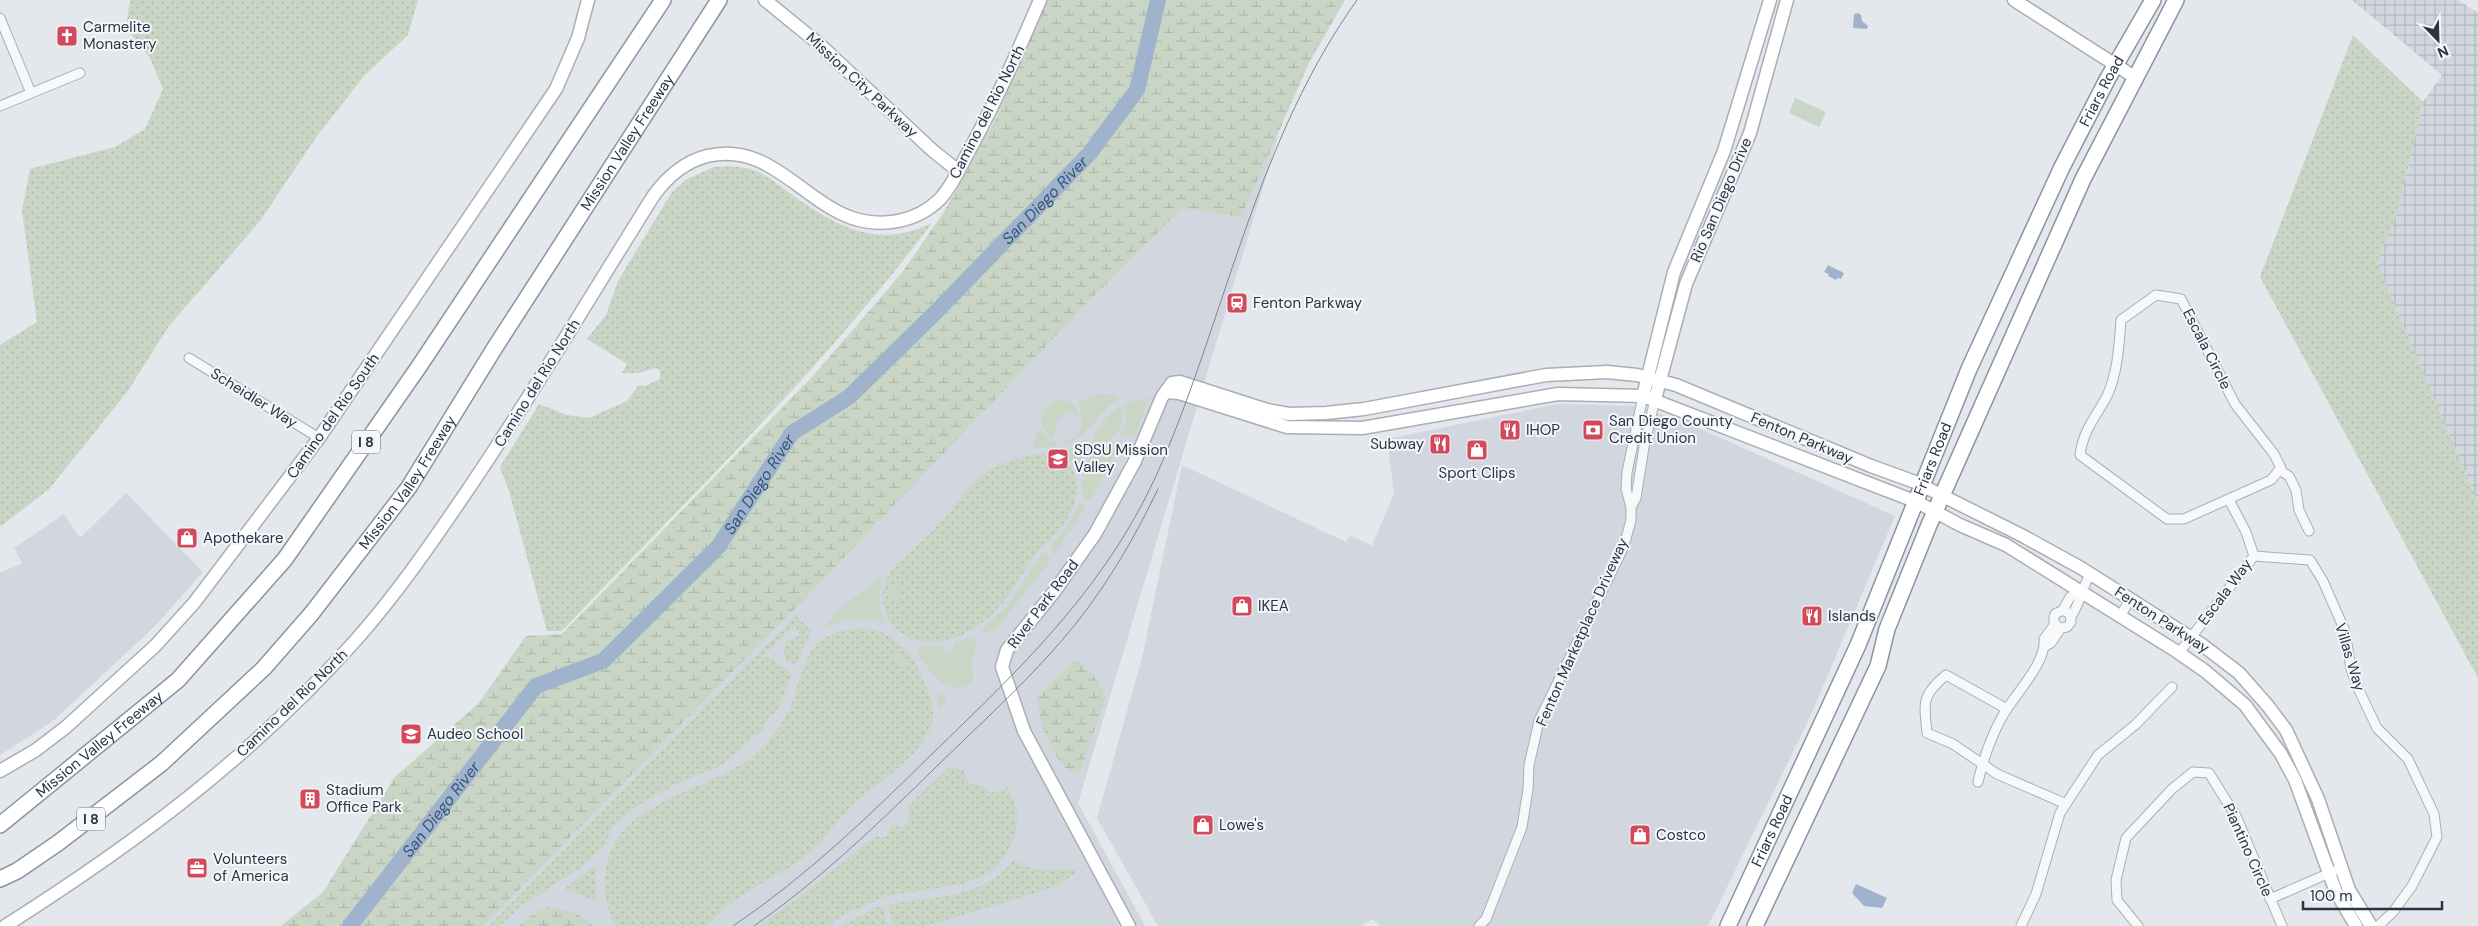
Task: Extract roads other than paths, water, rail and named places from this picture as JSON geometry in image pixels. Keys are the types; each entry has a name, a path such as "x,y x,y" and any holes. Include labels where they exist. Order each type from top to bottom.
{"highway":[{"name":"Mission Valley Freeway","path":"0,825 178,680 285,559 418,368 663,0"},
{"name":"Mission Valley Freeway","path":"0,879 17,871 94,818 195,735 264,668 312,613 408,487 499,340 719,0"},
{"name":"Friars Road","path":"1728,926 1858,645 1970,370 2062,166 2115,65 2153,0"},
{"name":"Friars Road","path":"1755,926 1878,666 1887,630 1935,511 2082,179 2176,0"},
{"path":"0,888 17,871"}],"street":[{"name":"Camino del Rio South","path":"0,771 36,750 66,727 155,646 194,603 320,438 556,89 578,38 588,0"},
{"name":"Mission City Parkway","path":"765,0 819,44 932,150 958,171"},
{"name":"Camino del Rio North","path":"5,926 138,838 211,780 286,713 356,640 421,559 497,446 654,195 671,175 700,158 724,154 744,155 774,168 851,218 887,223 900,221 927,209 948,189 986,120 1040,0"},
{"name":"Rio San Diego Drive","path":"1655,399 1653,379 1674,272 1732,126 1770,0"},
{"name":"Rio San Diego Drive","path":"1643,396 1653,379 1686,284 1750,133 1787,0"},
{"path":"2014,0 2136,78"},
{"path":"0,18 31,93"},
{"path":"0,106 80,73"},
{"path":"1732,126 1750,133"},
{"name":"Escala Circle","path":"2156,296 2181,299 2235,404 2274,454 2281,468 2271,480 2229,500 2184,519 2167,518 2080,455 2082,438 2107,394 2118,358 2121,320 2156,296"},
{"name":"Scheidler Way","path":"189,358 320,438"},
{"name":"Fenton Parkway","path":"2356,926 2336,892 2335,871 2318,799 2302,762 2286,730 2268,706 2239,674 2191,637 2090,574 2023,536 1923,486 1676,385 1637,374 1607,372 1546,375 1364,410 1326,414 1289,414 1180,382 1172,383 1166,392 1178,393 1287,427 1362,428 1558,394 1643,396 1655,399 1760,443 1917,502 1960,525 2006,545 2179,653 2228,689 2260,723 2294,780 2335,871 2371,926"},
{"name":"River Park Road","path":"1129,926 1024,731 1002,667 1008,650 1054,592 1104,517 1135,461 1166,392"},
{"name":"Fenton Marketplace Driveway","path":"1479,926 1486,919 1522,827 1528,789 1529,765 1539,721 1624,546 1631,507 1626,489 1627,472 1643,396"},
{"name":"Fenton Marketplace Driveway","path":"1631,507 1636,498 1644,447 1655,399"},
{"path":"1218,406 1228,402 1241,401"},
{"path":"2279,470 2289,476 2296,490 2298,510 2308,531"},
{"name":"Escala Way","path":"2179,653 2254,556 2246,532 2229,500"},
{"name":"Villas Way","path":"2254,556 2310,560 2323,581 2345,631 2351,669 2377,728 2408,759 2434,814 2437,837 2412,886 2392,912 2378,926"},
{"path":"2058,626 2070,625 2071,617 2079,604 2080,592 2090,574"},
{"path":"1978,782 1982,764 2007,709 2036,666 2045,646 2051,643 2058,626 2055,614 2063,610 2070,597 2080,592"},
{"path":"2120,617 2130,599"},
{"path":"2063,610 2068,612 2071,617"},
{"path":"2007,709 1946,675 1929,689 1924,706 1926,733 1953,744 2014,783 2066,804"},
{"path":"2021,926 2036,894 2060,813 2098,755 2135,725 2172,688"},
{"name":"Piantino Circle","path":"2138,926 2117,900 2116,880 2126,838 2172,789 2193,772 2209,773 2236,818 2282,926"},
{"path":"2270,899 2335,871"}],"water":[{"path":"1858,13 1861,15 1862,21 1868,26 1867,29 1853,28 1854,14"},
{"path":"1828,265 1844,273 1841,279 1838,278 1836,280 1824,272"},
{"path":"1856,884 1887,898 1882,908 1864,906 1852,893"}],"waterway":[{"name":"San Diego River","path":"350,926 536,686 603,661 718,547 792,433 849,397 937,311 1089,154 1137,90 1158,0"}],"tram line":[{"path":"733,926 786,887 837,844 1001,687 1064,618 1093,582 1119,544 1143,503 1164,458 1187,400 1248,223 1294,108 1323,53 1357,0"},
{"path":"754,926 803,889 871,830 1045,660 1101,590 1141,523 1158,489"}],"place":[{"name":"Carmelite Monastery","path":"67,36"},
{"name":"Fenton Parkway","path":"1237,303"},
{"name":"IHOP","path":"1510,430"},
{"name":"San Diego County Credit Union","path":"1593,430"},
{"name":"Subway","path":"1440,444"},
{"name":"Sport Clips","path":"1477,450"},
{"name":"SDSU Mission Valley","path":"1058,459"},
{"name":"Apothekare","path":"187,538"},
{"name":"IKEA","path":"1242,606"},
{"name":"Islands","path":"1812,616"},
{"name":"Audeo School","path":"411,734"},
{"name":"Stadium Office Park","path":"310,799"},
{"name":"Lowe's","path":"1203,825"},
{"name":"Costco","path":"1640,835"},
{"name":"Volunteers of America","path":"197,868"}]}
